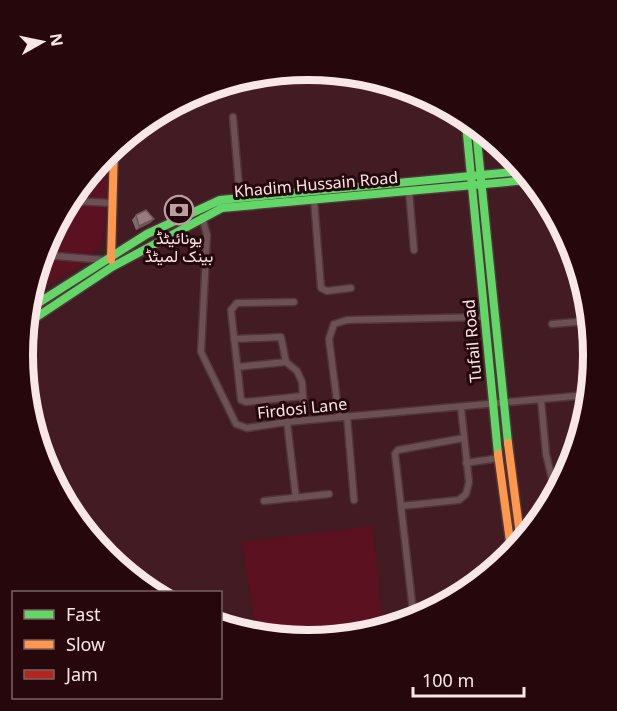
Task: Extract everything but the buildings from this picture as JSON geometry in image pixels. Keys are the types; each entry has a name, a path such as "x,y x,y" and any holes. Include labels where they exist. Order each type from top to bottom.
{"main road":[{"name":"Tufail Road","path":"467,130 477,180 520,532"},
{"name":"Tufail Road","path":"476,137 492,405 510,543"},
{"path":"110,262 113,162"},
{"name":"Khadim Hussain Road","path":"35,317 110,262 222,208 409,191 515,173"},
{"name":"Khadim Hussain Road","path":"38,304 198,207 220,200 477,180 521,180"}],"street":[{"path":"233,117 240,198"},
{"path":"409,191 414,250"},
{"path":"314,200 321,288 327,291 351,288"},
{"path":"80,201 111,203"},
{"name":"Firdosi Lane","path":"202,217 207,236 201,352 236,424 247,428 305,420 581,396"},
{"path":"52,256 110,262"},
{"path":"294,302 237,303 233,306 234,339 242,400 246,402 303,396"},
{"path":"339,417 329,339 334,324 347,320 485,317"},
{"path":"552,324 582,321"},
{"path":"234,339 281,336 286,362 297,371 302,382 305,420"},
{"path":"237,367 286,362"},
{"path":"542,400 546,454 553,483"},
{"path":"400,506 459,500 466,494 469,482 461,408"},
{"path":"347,416 354,500"},
{"path":"287,422 296,498"},
{"path":"413,610 395,454 398,450 464,438"},
{"path":"466,463 499,458"},
{"path":"264,501 329,494"}],"shaded area":[{"path":"108,167 103,244 80,266 41,287 61,234 79,202"},
{"path":"373,526 382,621 344,629 308,631 255,626 242,542"}],"traffic: fast":[{"path":"467,130 498,454"},
{"path":"477,138 508,443"},
{"path":"38,303 147,234 220,200 514,172"},
{"path":"35,318 112,267 222,208 521,181"}],"traffic: slow":[{"path":"111,260 114,161"},
{"path":"508,443 520,532"},
{"path":"498,454 510,543"}],"place":[{"name":"یونائیٹڈ بینک لمیٹڈ","path":"179,210"}]}
